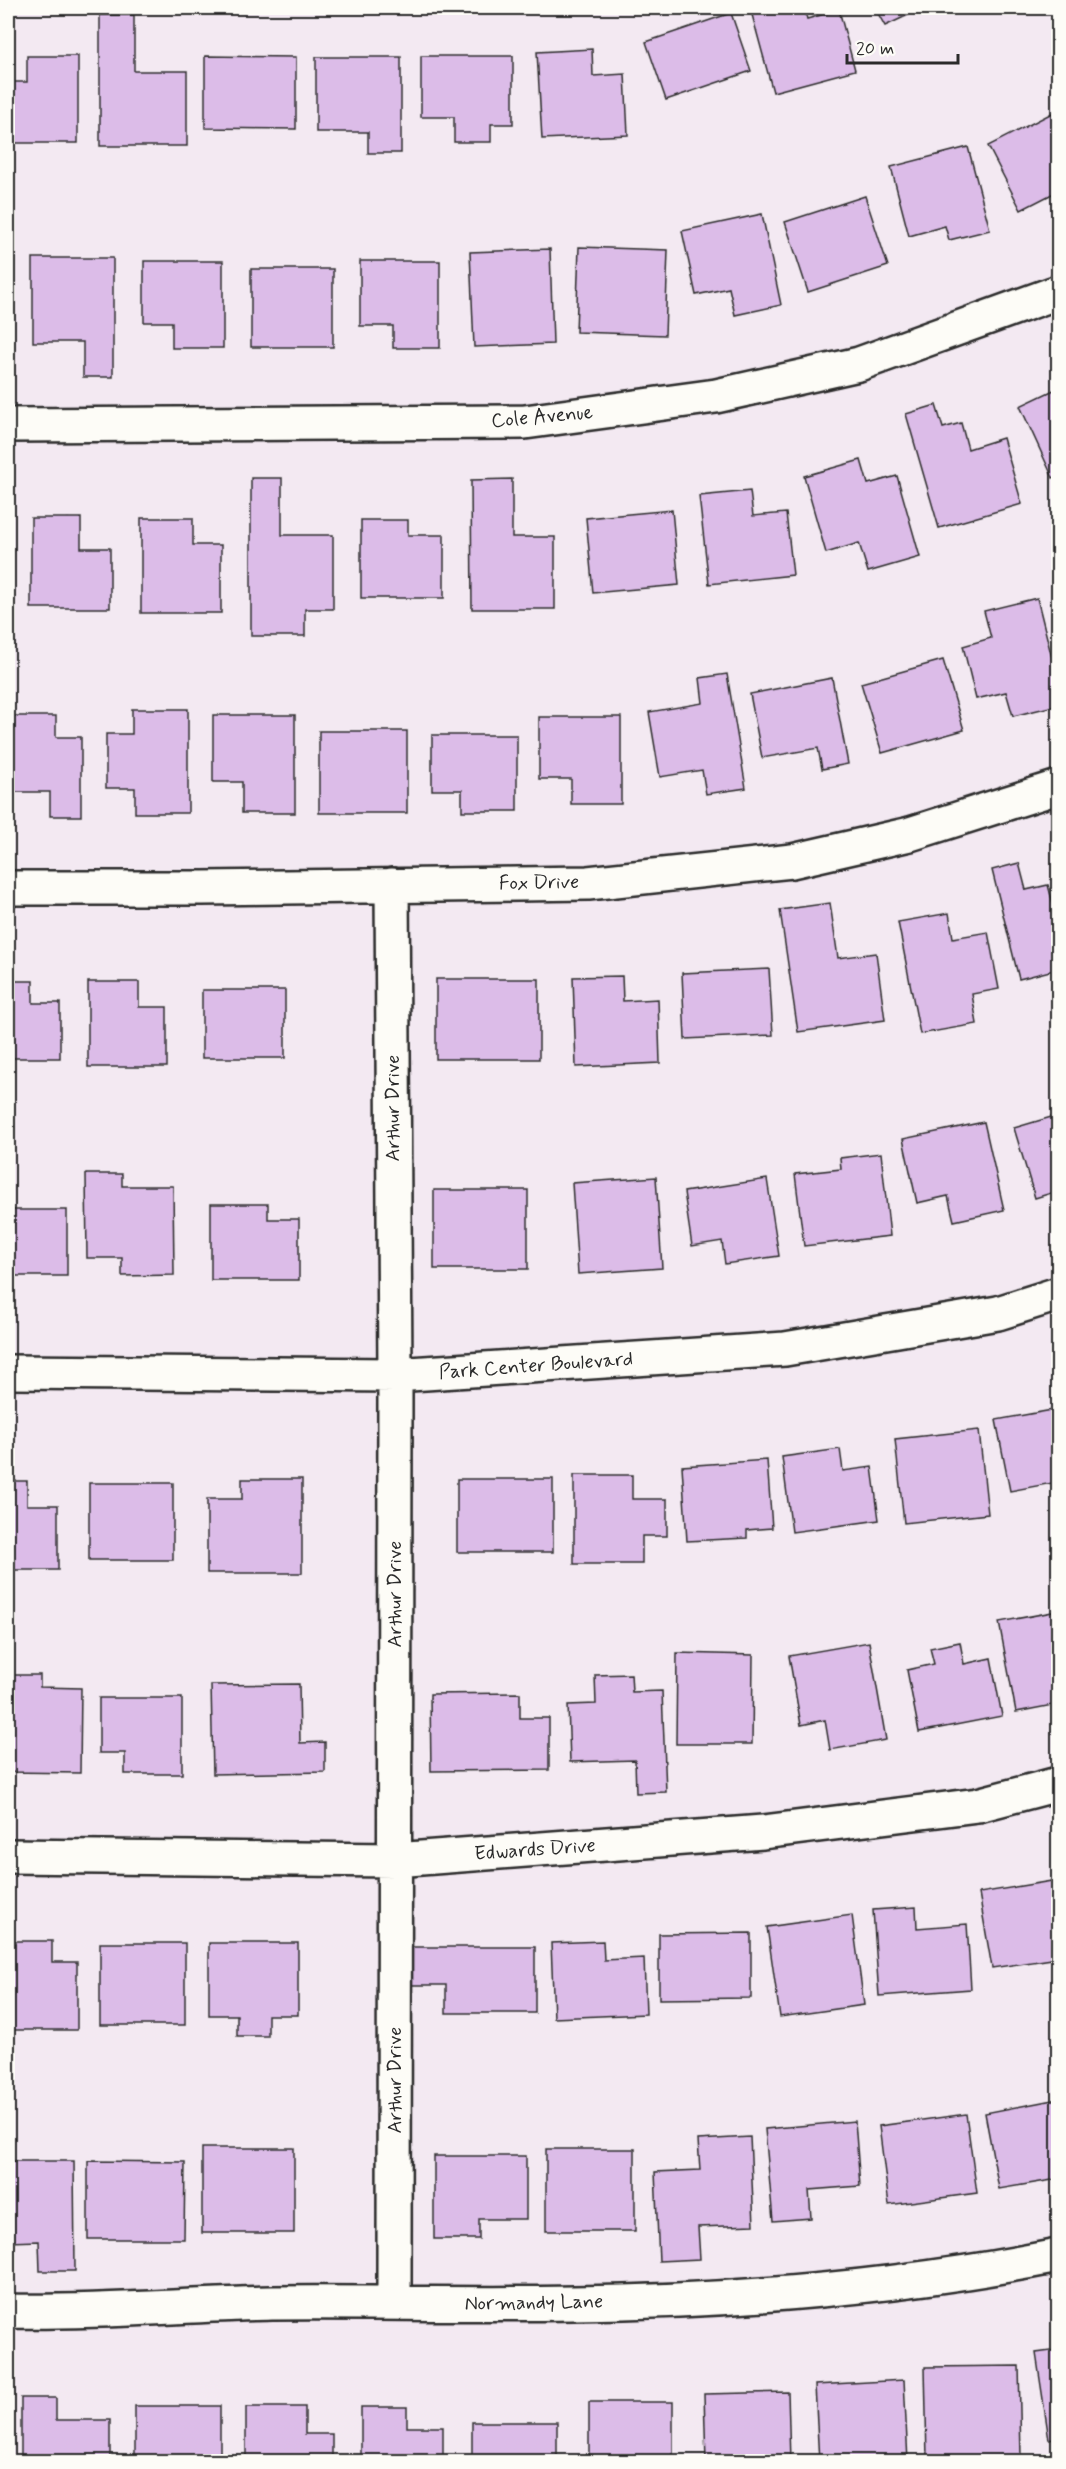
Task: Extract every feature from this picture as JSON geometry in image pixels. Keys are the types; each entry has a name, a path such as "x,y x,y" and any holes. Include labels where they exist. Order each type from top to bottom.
{"street":[{"name":"Cole Avenue","path":"8,425 525,422 716,396 859,364 1059,292"},
{"name":"Fox Drive","path":"8,888 588,883 792,861 910,834 1059,787"},
{"name":"Arthur Drive","path":"392,885 395,1375 394,2303"},
{"name":"Park Center Boulevard","path":"8,1372 395,1375 785,1349 998,1313 1059,1294"},
{"name":"Edwards Drive","path":"8,1856 395,1860 763,1832 978,1805 1059,1784"},
{"name":"Normandy Lane","path":"8,2311 54,2312 271,2303 576,2303 779,2295 1008,2266 1059,2256"}],"building":[{"path":"764,8 804,8 807,19 839,10 855,70 773,92 751,11"},
{"path":"875,8 923,8 885,26"},
{"path":"731,13 751,71 666,100 646,42"},
{"path":"100,15 134,15 134,71 187,71 187,146 100,146"},
{"path":"592,49 593,76 625,74 628,135 542,139 537,52"},
{"path":"27,56 78,56 78,143 8,143 8,82 27,82"},
{"path":"205,56 296,57 296,129 205,128"},
{"path":"421,56 513,56 513,124 491,124 491,142 454,142 454,117 421,117"},
{"path":"316,57 401,57 401,153 368,153 368,132 316,132"},
{"path":"1058,110 1058,191 1021,210 988,146"},
{"path":"968,147 990,230 949,240 945,226 909,236 891,167"},
{"path":"865,196 888,266 808,292 785,222"},
{"path":"762,214 781,305 735,315 729,288 696,295 682,231"},
{"path":"579,247 668,250 665,335 576,332"},
{"path":"550,249 553,344 474,347 470,252"},
{"path":"33,258 113,258 113,377 83,377 83,342 33,342"},
{"path":"144,261 223,261 223,348 172,348 172,322 144,322"},
{"path":"360,261 440,261 440,348 393,348 393,326 360,326"},
{"path":"251,269 333,269 333,347 251,347"},
{"path":"1058,388 1058,475 1053,478 1020,406"},
{"path":"936,405 943,428 961,423 968,449 1003,438 1022,504 939,528 906,414"},
{"path":"861,460 868,484 897,476 920,557 868,572 859,543 826,553 804,476"},
{"path":"251,478 282,478 282,535 333,535 333,609 305,609 305,636 251,636"},
{"path":"512,479 512,537 555,537 555,609 472,609 471,480"},
{"path":"750,491 753,516 786,513 793,575 709,584 699,496"},
{"path":"672,510 679,585 593,593 586,518"},
{"path":"31,518 81,518 81,548 110,548 110,608 31,608"},
{"path":"141,518 193,518 193,545 221,545 221,613 141,613"},
{"path":"361,520 408,520 408,535 444,535 444,598 361,598"},
{"path":"1037,598 1058,682 1058,705 1013,716 1006,692 976,699 963,646 991,638 984,611"},
{"path":"943,660 964,730 882,753 861,683"},
{"path":"727,674 746,788 706,794 702,770 660,777 649,712 703,703 700,678"},
{"path":"832,678 848,764 822,769 818,748 762,758 750,694"},
{"path":"132,709 188,709 188,813 135,813 135,788 106,788 106,734 132,734"},
{"path":"213,715 295,715 295,813 242,813 242,782 213,782"},
{"path":"8,716 56,716 56,737 81,737 81,816 50,816 50,792 8,792"},
{"path":"539,717 621,717 621,804 571,804 571,779 539,779"},
{"path":"319,731 407,731 407,813 319,813"},
{"path":"432,735 517,735 517,811 462,811 462,790 432,790"},
{"path":"1019,863 1026,890 1048,885 1054,907 1058,905 1058,969 1019,979 992,870"},
{"path":"830,903 838,958 876,953 885,1020 798,1032 780,910"},
{"path":"949,913 953,938 988,932 999,989 972,994 977,1024 920,1034 898,922"},
{"path":"769,969 773,1035 685,1039 682,973"},
{"path":"622,976 623,1001 658,999 660,1063 576,1067 573,977"},
{"path":"436,979 539,979 539,1059 436,1059"},
{"path":"8,981 33,981 33,1003 60,1003 60,1058 8,1058"},
{"path":"88,982 139,982 139,1007 167,1007 167,1067 88,1067"},
{"path":"202,990 285,990 285,1058 202,1058"},
{"path":"1058,1115 1058,1191 1035,1198 1014,1128"},
{"path":"984,1122 1004,1210 954,1221 948,1196 917,1203 903,1139"},
{"path":"881,1153 890,1236 804,1246 795,1174 841,1169 840,1158"},
{"path":"86,1174 122,1174 122,1186 173,1186 174,1275 122,1276 122,1258 87,1258"},
{"path":"656,1177 662,1268 578,1274 572,1183"},
{"path":"767,1179 779,1256 725,1264 722,1241 692,1246 684,1192"},
{"path":"434,1190 528,1190 528,1269 434,1269"},
{"path":"211,1204 268,1204 268,1219 299,1219 299,1280 211,1280"},
{"path":"8,1210 67,1210 67,1276 8,1276"},
{"path":"1058,1409 1058,1482 1010,1491 996,1420"},
{"path":"979,1430 988,1514 904,1523 895,1439"},
{"path":"840,1449 843,1471 872,1467 879,1520 792,1532 782,1457"},
{"path":"767,1460 772,1528 747,1530 747,1538 687,1541 682,1466"},
{"path":"574,1475 632,1475 632,1499 667,1499 667,1536 642,1536 642,1564 574,1564"},
{"path":"242,1479 302,1479 302,1573 207,1573 207,1499 242,1499"},
{"path":"457,1479 553,1479 553,1552 457,1552"},
{"path":"8,1481 27,1481 27,1505 58,1505 58,1570 8,1570"},
{"path":"89,1483 173,1483 173,1560 89,1560"},
{"path":"1058,1611 1058,1704 1016,1712 999,1622"},
{"path":"869,1642 886,1740 830,1750 825,1720 801,1725 789,1656"},
{"path":"960,1642 964,1664 991,1658 1002,1716 919,1732 907,1670 934,1664 930,1648"},
{"path":"677,1653 753,1655 752,1744 676,1744"},
{"path":"631,1674 632,1692 662,1691 666,1792 636,1793 635,1760 570,1762 568,1705 596,1704 595,1675"},
{"path":"8,1675 40,1675 40,1687 81,1688 80,1773 8,1772"},
{"path":"299,1684 300,1743 325,1742 325,1772 213,1774 211,1685"},
{"path":"520,1693 520,1718 549,1718 549,1770 431,1771 430,1694"},
{"path":"99,1698 182,1698 182,1774 125,1774 125,1753 99,1753"},
{"path":"1058,1880 1058,1958 992,1968 979,1893"},
{"path":"916,1907 917,1928 967,1924 971,1989 879,1996 873,1910"},
{"path":"852,1915 864,2005 780,2017 767,1927"},
{"path":"751,1933 751,1998 659,1999 659,1934"},
{"path":"8,1941 52,1941 52,1962 77,1962 77,2030 8,2030"},
{"path":"603,1941 604,1960 644,1958 646,2014 554,2018 551,1943"},
{"path":"100,1943 185,1943 185,2025 100,2025"},
{"path":"209,1943 298,1943 298,2015 268,2015 268,2036 237,2036 237,2015 209,2015"},
{"path":"408,1947 535,1947 535,2013 446,2013 446,1985 408,1985"},
{"path":"1058,2099 1058,2179 999,2189 985,2113"},
{"path":"966,2114 977,2193 889,2205 879,2126"},
{"path":"855,2121 860,2186 809,2190 811,2218 773,2221 765,2129"},
{"path":"750,2137 754,2225 698,2227 700,2259 659,2261 655,2172 700,2170 698,2140"},
{"path":"202,2148 294,2148 294,2233 202,2233"},
{"path":"546,2149 635,2149 635,2231 546,2231"},
{"path":"434,2156 526,2156 526,2219 479,2219 479,2239 434,2239"},
{"path":"8,2161 74,2161 75,2271 40,2271 39,2241 8,2242"},
{"path":"88,2161 185,2162 184,2239 88,2239"},
{"path":"1058,2350 1058,2437 1049,2439 1036,2353"},
{"path":"1019,2366 1021,2457 927,2459 925,2367"},
{"path":"904,2380 908,2462 819,2462 815,2385"},
{"path":"788,2392 790,2462 706,2462 704,2394"},
{"path":"21,2398 56,2398 56,2420 110,2420 110,2462 21,2462"},
{"path":"589,2402 673,2402 673,2462 589,2462"},
{"path":"135,2406 220,2406 220,2462 135,2462"},
{"path":"246,2407 305,2407 305,2434 332,2434 332,2462 246,2462"},
{"path":"361,2407 407,2407 407,2427 443,2427 443,2462 361,2462"},
{"path":"472,2422 557,2422 557,2462 472,2462"}]}
